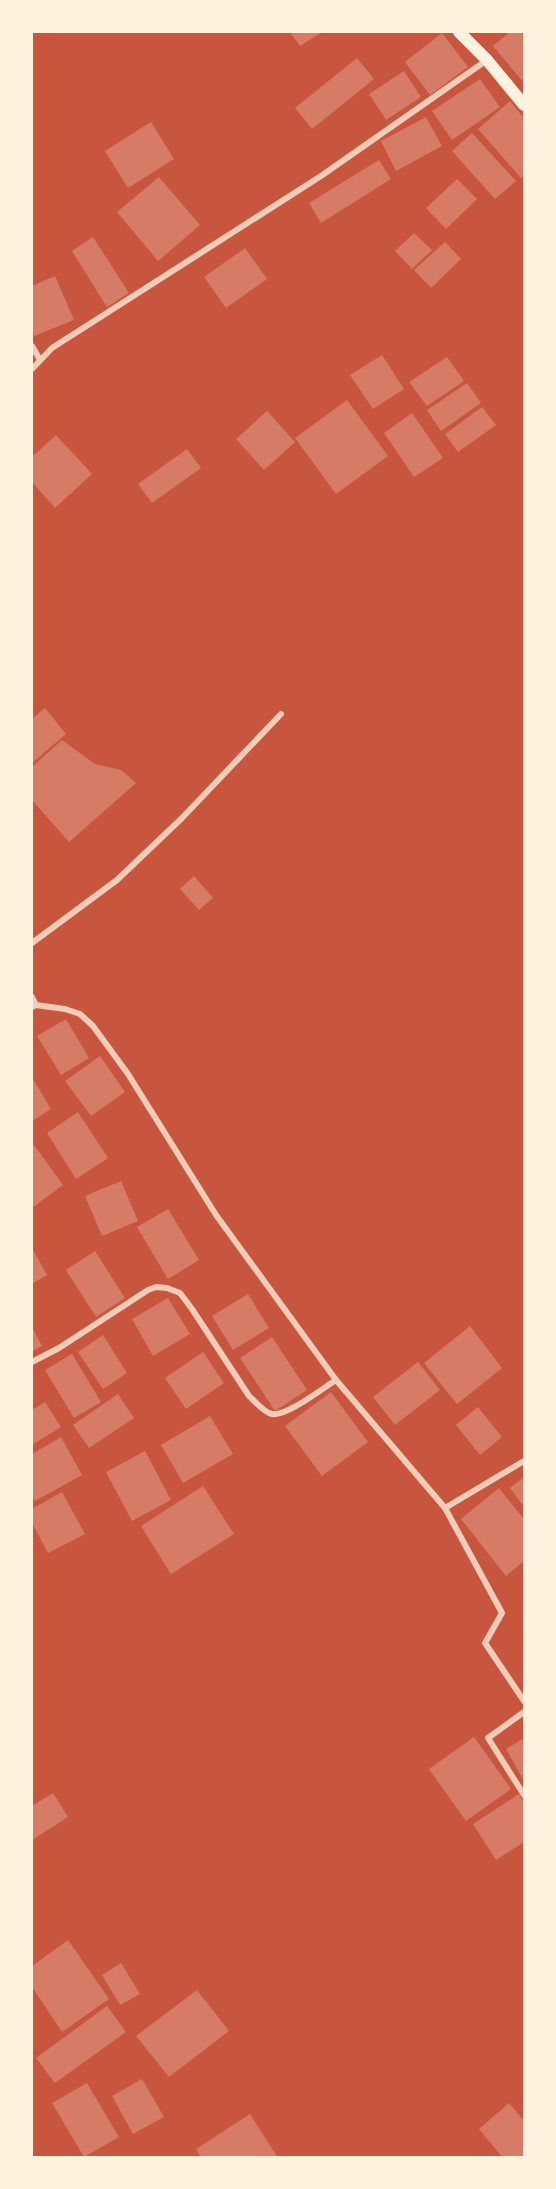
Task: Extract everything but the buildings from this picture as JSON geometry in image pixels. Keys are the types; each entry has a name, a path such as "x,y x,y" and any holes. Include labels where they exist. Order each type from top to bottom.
{"main road":[{"path":"459,32 487,60 525,105"}],"street":[{"path":"32,369 52,348 321,176 487,60"},
{"path":"32,346 40,360"},
{"path":"32,943 117,880 182,818 281,714"},
{"path":"32,997 34,1006 65,1009 80,1014 93,1026 128,1074 216,1215 336,1380 445,1508 502,1613 485,1643 525,1701"},
{"path":"32,1362 59,1348 156,1287 180,1293 249,1396 261,1408 273,1414 285,1412 336,1380"},
{"path":"445,1508 525,1461"},
{"path":"525,1712 488,1738 525,1795"}]}
